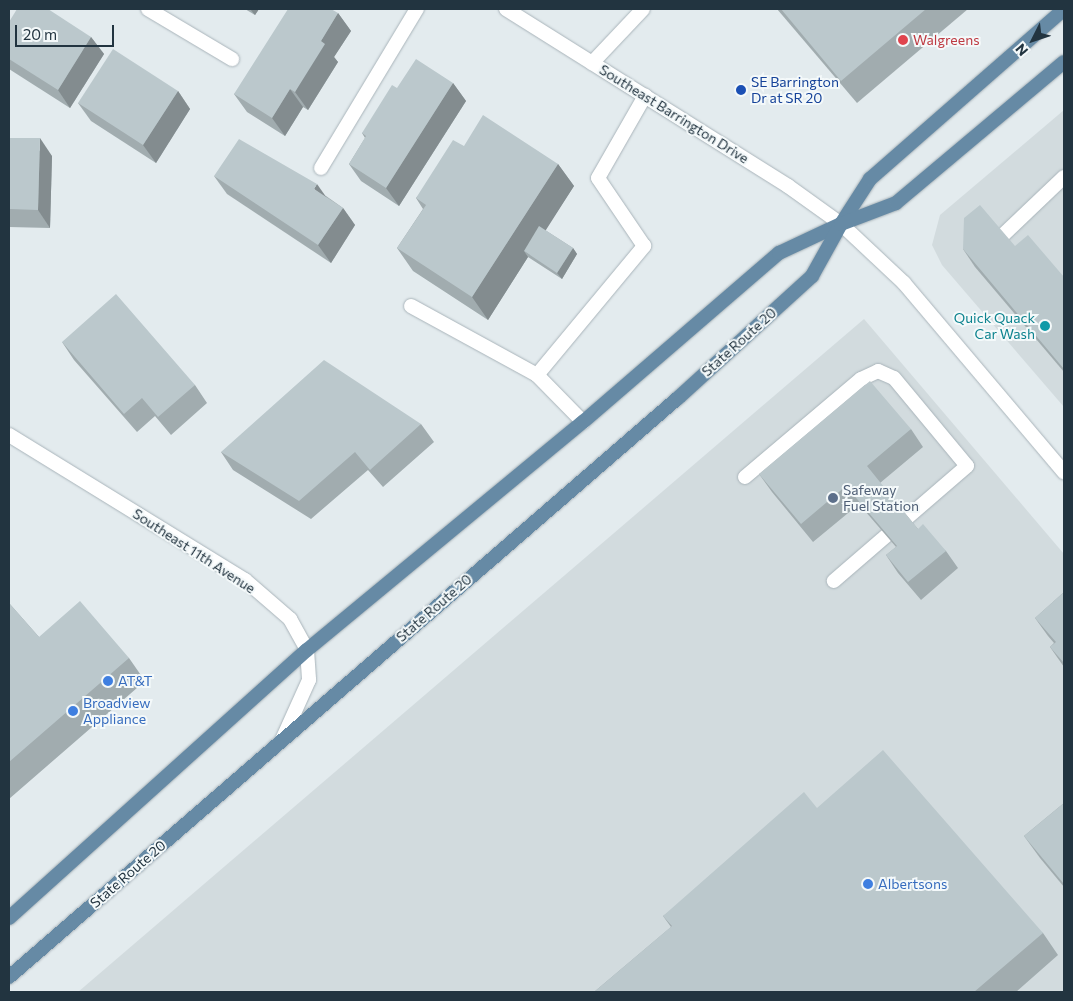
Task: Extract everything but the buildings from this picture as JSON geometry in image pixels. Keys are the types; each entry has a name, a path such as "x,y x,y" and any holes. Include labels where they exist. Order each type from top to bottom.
{"main road":[{"name":"State Route 20","path":"9,977 812,276 841,224 870,179 1064,9"},
{"path":"9,918 307,650 583,422 778,253 841,224 896,203 1064,62"}],"street":[{"path":"321,168 418,9"},
{"name":"Southeast Barrington Drive","path":"506,9 645,96 841,224 904,283 1064,472"},
{"path":"592,63 643,9"},
{"path":"153,10 232,59"},
{"path":"537,375 644,246 598,178 645,96"},
{"path":"1003,235 1064,177"},
{"path":"411,306 537,375 583,422"},
{"path":"745,477 861,379 878,371 894,378 966,466 834,581"},
{"name":"Southeast 11th Avenue","path":"9,435 245,580 290,619 307,650 310,680 282,740"},
{"path":"9,923 22,906"}],"shaded area":[{"path":"1064,110 1064,407 942,265 932,245 940,215"},
{"path":"864,319 1064,554 1064,992 78,992"}],"place":[{"name":"Walgreens","path":"903,40"},
{"name":"SE Barrington Dr at SR 20","path":"741,90"},
{"name":"Quick Quack Car Wash","path":"1045,326"},
{"name":"Safeway Fuel Station","path":"833,498"},
{"name":"AT&T","path":"108,681"},
{"name":"Broadview Appliance","path":"73,711"},
{"name":"Albertsons","path":"868,884"}]}
